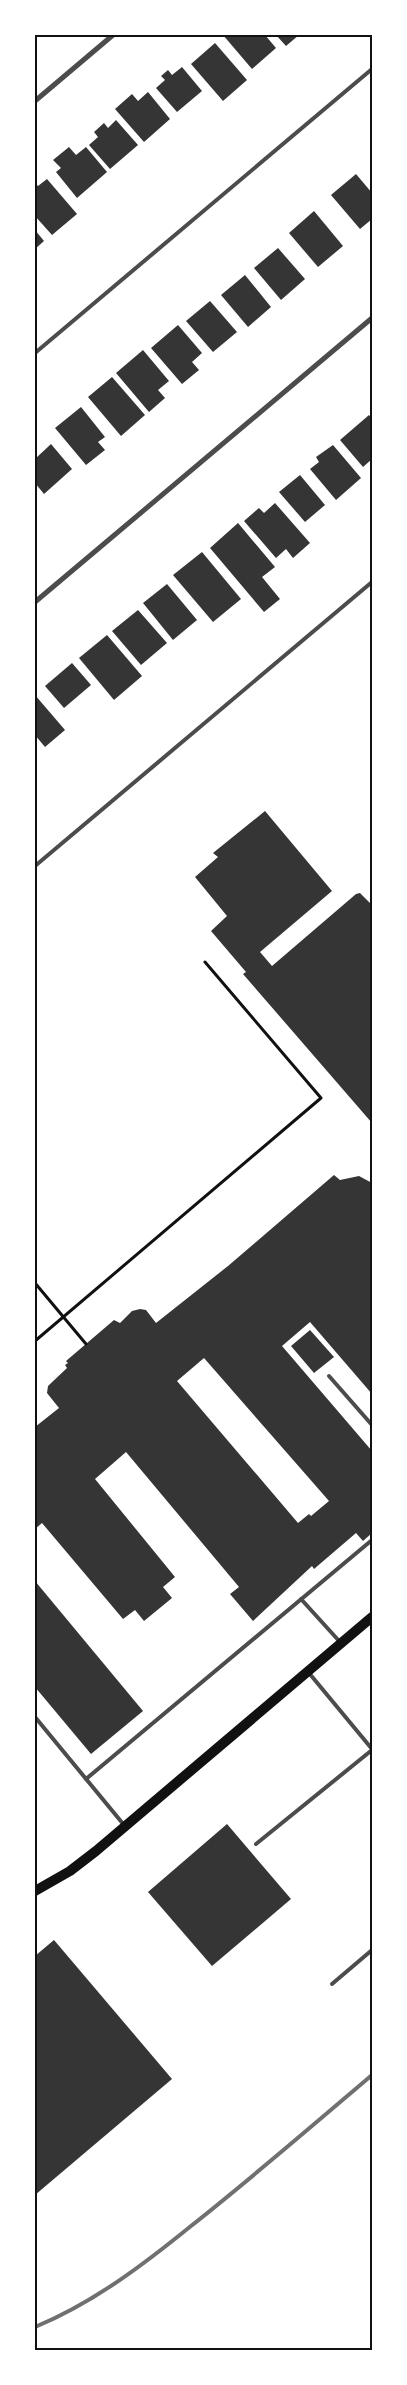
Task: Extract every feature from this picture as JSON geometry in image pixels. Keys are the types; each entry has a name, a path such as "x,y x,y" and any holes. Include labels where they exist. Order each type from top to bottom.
{"main road":[{"path":"35,1891 70,1871 126,1826 372,1617"}],"street":[{"path":"35,101 114,35"},
{"path":"35,602 372,318"}],"lane":[{"path":"35,353 372,69"},
{"path":"35,866 372,582"},
{"path":"329,1376 372,1425"},
{"path":"86,1779 372,1540"},
{"path":"301,1599 341,1644"},
{"path":"256,1844 372,1750 308,1671"},
{"path":"35,1717 126,1826"},
{"path":"332,1984 372,1950"}],"path":[{"path":"35,1341 321,1098 204,962"},
{"path":"35,1283 86,1344"}],"building":[{"path":"223,35 265,35 276,48 252,69"},
{"path":"276,35 299,35 286,46"},
{"path":"215,43 247,80 223,101 191,64"},
{"path":"182,67 202,91 177,112 156,88 165,80 161,76 168,70 172,75"},
{"path":"148,92 170,119 144,142 115,109 132,94 138,101"},
{"path":"116,120 138,145 110,169 89,145 98,137 94,132 104,123 108,128"},
{"path":"69,147 76,155 86,147 107,172 77,198 56,172 61,168 53,160"},
{"path":"356,174 372,193 372,219 360,229 331,195"},
{"path":"47,179 77,214 52,235 35,216 35,183 38,186"},
{"path":"314,211 343,246 318,267 289,233"},
{"path":"35,230 44,241 35,249"},
{"path":"278,248 305,279 281,300 254,268"},
{"path":"245,275 271,307 248,327 221,295"},
{"path":"210,301 237,332 213,352 186,321"},
{"path":"178,325 202,353 192,362 199,370 182,384 151,348"},
{"path":"143,350 169,381 158,390 165,398 149,412 116,373"},
{"path":"112,377 145,415 121,436 88,397"},
{"path":"81,407 105,437 98,442 105,450 86,465 55,428"},
{"path":"369,415 372,419 372,459 363,467 340,440"},
{"path":"51,444 72,469 44,494 35,483 35,459"},
{"path":"333,445 361,478 336,500 310,469 319,462 316,457"},
{"path":"300,475 325,505 305,522 279,492"},
{"path":"275,503 310,543 293,558 286,549 276,558 244,521 259,508 264,513"},
{"path":"238,523 275,567 262,577 280,599 264,612 210,548"},
{"path":"202,552 241,599 213,622 173,575"},
{"path":"167,584 197,620 173,640 143,603"},
{"path":"138,610 167,643 141,665 112,631"},
{"path":"107,635 142,676 114,700 79,658"},
{"path":"72,663 91,685 64,708 45,686"},
{"path":"35,695 65,730 45,747 35,735"},
{"path":"265,811 332,891 260,952 272,966 356,894 360,893 372,905 372,1123 243,974 246,972 211,931 227,916 195,877 218,857 213,853"},
{"path":"334,1175 340,1180 359,1176 372,1183 372,1265 370,1267 372,1270 372,1394 310,1322 282,1346 372,1451 372,1533 363,1541 356,1533 314,1569 312,1566 253,1621 230,1594 239,1587 126,1452 95,1479 175,1577 163,1587 172,1598 144,1621 135,1610 123,1619 42,1523 35,1529 35,1427 59,1408 47,1393 48,1386 67,1368 65,1365 68,1363 66,1361 114,1320 120,1323 132,1311 140,1309 146,1310 156,1323 228,1266","holes":["204,1358 329,1501 311,1516 309,1514 298,1523 177,1381"]},
{"path":"310,1330 334,1357 314,1373 291,1346"},
{"path":"35,1581 143,1711 91,1754 35,1687"},
{"path":"227,1824 291,1899 212,1966 148,1892"},
{"path":"54,1940 172,2079 35,2195 35,1956"}],"railway":[{"path":"35,2327 77,2307 155,2255 260,2170 372,2075"}]}
